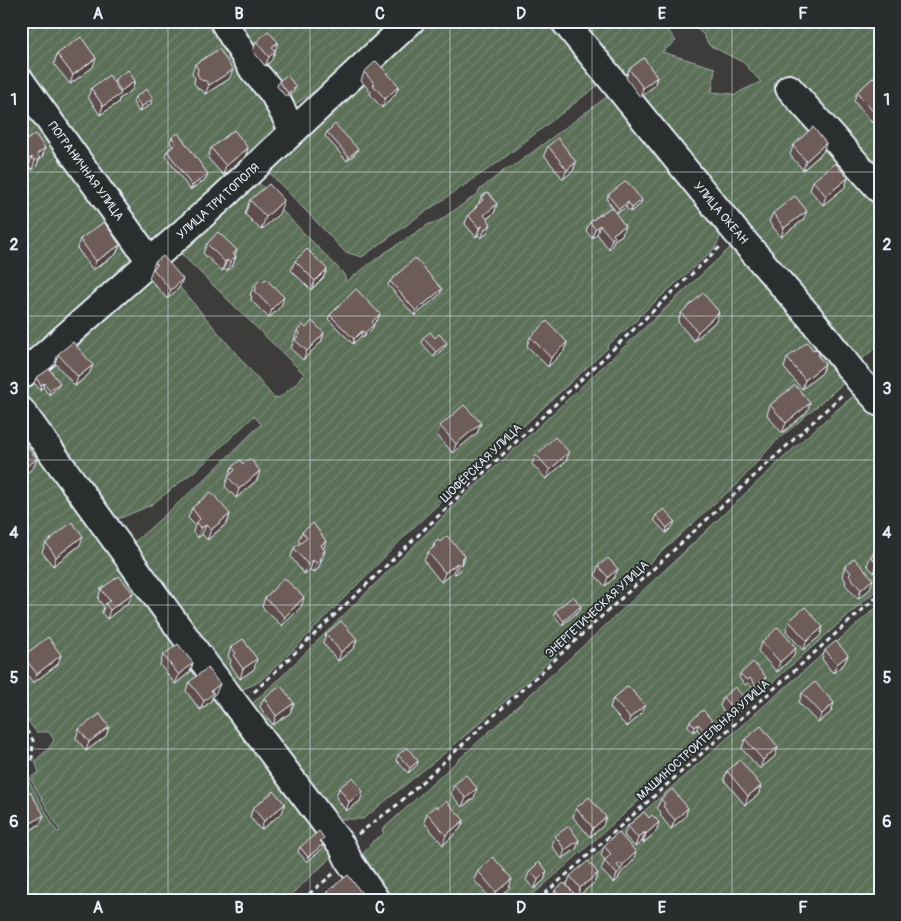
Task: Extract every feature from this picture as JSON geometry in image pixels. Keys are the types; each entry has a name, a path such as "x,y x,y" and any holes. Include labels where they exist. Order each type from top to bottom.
{"street":[{"path":"223,21 253,70 273,93 293,131"},
{"name":"УЛИЦА ТРИ ТОПОЛЯ","path":"21,376 222,198 411,21"},
{"name":"УЛИЦА ОКЕАН","path":"564,21 736,232 809,316 859,380 880,403"},
{"name":"ПОГРАНИЧНАЯ УЛИЦА","path":"21,81 150,261"},
{"path":"789,88 880,190"},
{"path":"21,410 205,664 346,854 376,900"}],"path":[{"name":"ШОФЁРСКАЯ УЛИЦА","path":"238,707 736,232"},
{"name":"ЭНЕРГЕТИЧЕСКАЯ УЛИЦА","path":"302,900 346,854 397,806 859,380"},
{"name":"МАШИНОСТРОИТЕЛЬНАЯ УЛИЦА","path":"538,900 880,594"},
{"path":"21,723 33,740 32,760 21,767"}],"green space":[{"path":"21,21 217,21 282,128 154,245 21,72"},
{"path":"232,21 396,21 363,57 289,109"},
{"path":"422,21 549,21 598,85 500,161 362,257 345,252 265,168"},
{"path":"575,21 678,21 667,29 676,41 662,52 715,68 712,92 733,94 734,96 761,82 744,63 709,45 703,34 688,21 880,21 880,344 861,360 850,359"},
{"path":"21,94 138,256 21,363"},
{"path":"608,96 721,229 715,248 637,318 607,346 608,348 417,524 286,657 259,682 239,691 130,546 203,481 261,424 254,416 201,466 151,505 116,520 31,406 27,396 26,385 160,264 274,398 279,398 298,382 304,374 177,250 255,179 266,190 264,192 342,272 346,282 380,256 429,224 439,221 479,193 478,191 507,168 511,168"},
{"path":"732,246 738,247 846,381 773,444 739,483 644,568 573,639 446,752 363,819 337,819 248,707 275,683 456,504"},
{"path":"852,397 865,397 880,414 880,587 527,900 393,900 363,854 373,841 384,834 382,830 597,633 782,459"},
{"path":"21,424 335,854 285,900 21,900 21,780 28,779 57,832 60,831 30,778 39,772 35,761 49,748 54,740 49,732 36,732 21,711"},
{"path":"880,604 880,900 548,900 616,836"}],"building":[{"path":"268,31 278,42 272,47 275,51 269,57 256,42"},
{"path":"81,37 96,58 73,75 57,54"},
{"path":"219,49 233,70 209,85 206,81 201,80 197,74 198,69 195,64"},
{"path":"644,58 657,77 643,88 629,69"},
{"path":"376,61 399,86 385,99 364,72"},
{"path":"128,70 135,81 121,91 114,80"},
{"path":"109,75 121,94 103,106 91,88"},
{"path":"287,75 296,87 288,93 279,81"},
{"path":"874,77 880,84 880,110 875,114 857,92"},
{"path":"147,89 153,99 141,107 135,97"},
{"path":"335,124 358,149 349,157 327,132"},
{"path":"813,127 826,143 806,161 793,146"},
{"path":"234,130 248,148 226,166 211,148"},
{"path":"178,133 208,174 192,186 167,151 176,144 172,137"},
{"path":"35,134 45,148 37,154 40,158 35,161 32,157 24,163 21,159 21,144"},
{"path":"558,138 576,162 567,170 548,146"},
{"path":"835,163 848,178 826,196 813,181"},
{"path":"626,181 642,200 632,208 628,202 619,209 608,195"},
{"path":"269,184 284,200 266,217 250,200"},
{"path":"488,192 497,204 484,215 491,224 485,229 482,226 479,228 468,215 483,200 481,197"},
{"path":"795,196 807,211 784,228 773,213"},
{"path":"611,207 625,226 613,234 615,237 612,239 600,225 595,229 590,222"},
{"path":"104,222 120,245 96,261 80,239"},
{"path":"218,232 237,250 233,254 236,256 230,262 227,260 225,262 207,244"},
{"path":"307,249 327,269 315,281 295,261"},
{"path":"163,256 183,279 171,290 153,269 157,265 155,262"},
{"path":"415,258 442,289 416,311 390,281"},
{"path":"266,279 284,297 272,309 254,291 257,288 254,286 260,280 262,282"},
{"path":"356,289 380,314 365,333 362,331 354,339 330,315"},
{"path":"703,293 719,312 698,332 681,313"},
{"path":"21,306 26,312 22,315 25,321 21,323"},
{"path":"312,321 324,333 307,351 295,340 300,334 297,331 303,325 306,328"},
{"path":"547,321 567,342 551,358 530,337"},
{"path":"430,332 435,338 439,334 447,343 436,352 423,338"},
{"path":"73,342 93,365 78,377 58,354"},
{"path":"807,342 813,350 816,349 819,353 818,356 825,364 805,380 787,358"},
{"path":"49,369 60,383 50,390 44,383 41,385 36,378"},
{"path":"795,385 810,403 786,423 770,405"},
{"path":"464,405 481,423 456,444 440,426"},
{"path":"555,437 569,452 550,470 536,455"},
{"path":"21,438 37,459 21,470"},
{"path":"250,458 260,471 239,489 228,477 235,470 232,467 240,460 243,464"},
{"path":"211,492 230,514 211,530 206,525 201,528 196,523 200,519 192,508"},
{"path":"664,509 675,521 667,528 656,515"},
{"path":"72,522 83,536 56,557 46,543"},
{"path":"313,523 326,541 321,545 325,551 320,555 321,560 317,563 313,560 308,565 294,548 307,538 302,532"},
{"path":"447,536 465,556 461,559 463,561 459,565 457,563 445,573 428,552 435,546 434,544 438,540 440,542"},
{"path":"880,548 880,562 877,564 871,556"},
{"path":"608,558 618,569 608,577 598,566"},
{"path":"854,558 873,579 861,590 849,575 851,573 845,566"},
{"path":"119,576 133,593 110,610 105,604 110,601 101,589"},
{"path":"284,578 304,597 285,617 265,598"},
{"path":"573,596 581,606 564,621 555,611"},
{"path":"805,607 823,627 807,641 789,621"},
{"path":"341,621 357,639 341,652 326,634"},
{"path":"778,627 796,648 780,662 762,642"},
{"path":"48,637 61,655 37,674 23,656"},
{"path":"243,639 257,659 243,669 233,655 236,653 231,647"},
{"path":"836,641 848,655 837,664 825,650"},
{"path":"178,644 193,663 179,675 163,655"},
{"path":"753,662 766,677 756,686 750,678 747,680 740,674"},
{"path":"207,668 220,684 211,691 214,693 204,701 189,682"},
{"path":"815,682 834,703 822,714 802,693"},
{"path":"281,686 294,703 276,716 264,698"},
{"path":"628,686 645,705 630,718 613,699"},
{"path":"735,687 743,696 731,707 723,697"},
{"path":"703,710 715,724 706,733 698,724 695,727 690,721"},
{"path":"100,714 109,727 89,742 79,729"},
{"path":"761,726 778,747 763,760 745,739"},
{"path":"407,747 418,761 410,768 398,755"},
{"path":"740,760 761,786 748,796 727,771"},
{"path":"466,775 477,788 466,798 454,785"},
{"path":"353,777 363,792 349,802 339,788"},
{"path":"672,789 688,808 675,820 663,806 665,804 661,799"},
{"path":"274,791 285,804 264,821 253,808"},
{"path":"21,792 30,792 44,815 28,825 21,815"},
{"path":"589,797 606,817 593,828 576,808"},
{"path":"446,801 464,820 446,835 427,813 435,806 438,808"},
{"path":"644,812 649,818 652,815 659,822 646,834 645,832 638,838 628,826"},
{"path":"569,826 579,840 565,850 555,836"},
{"path":"319,831 324,838 320,841 323,844 308,857 300,847"},
{"path":"618,832 636,852 623,865 620,863 617,865 621,870 617,874 604,861 611,854 604,846"},
{"path":"493,857 512,879 496,892 478,871"},
{"path":"588,861 598,873 580,888 570,876"},
{"path":"539,862 547,871 538,880 530,871"},
{"path":"348,875 364,896 359,900 334,900 328,891"},
{"path":"564,883 580,900 553,900 551,898 557,893 555,890"},
{"path":"431,896 434,900 426,900"}]}
